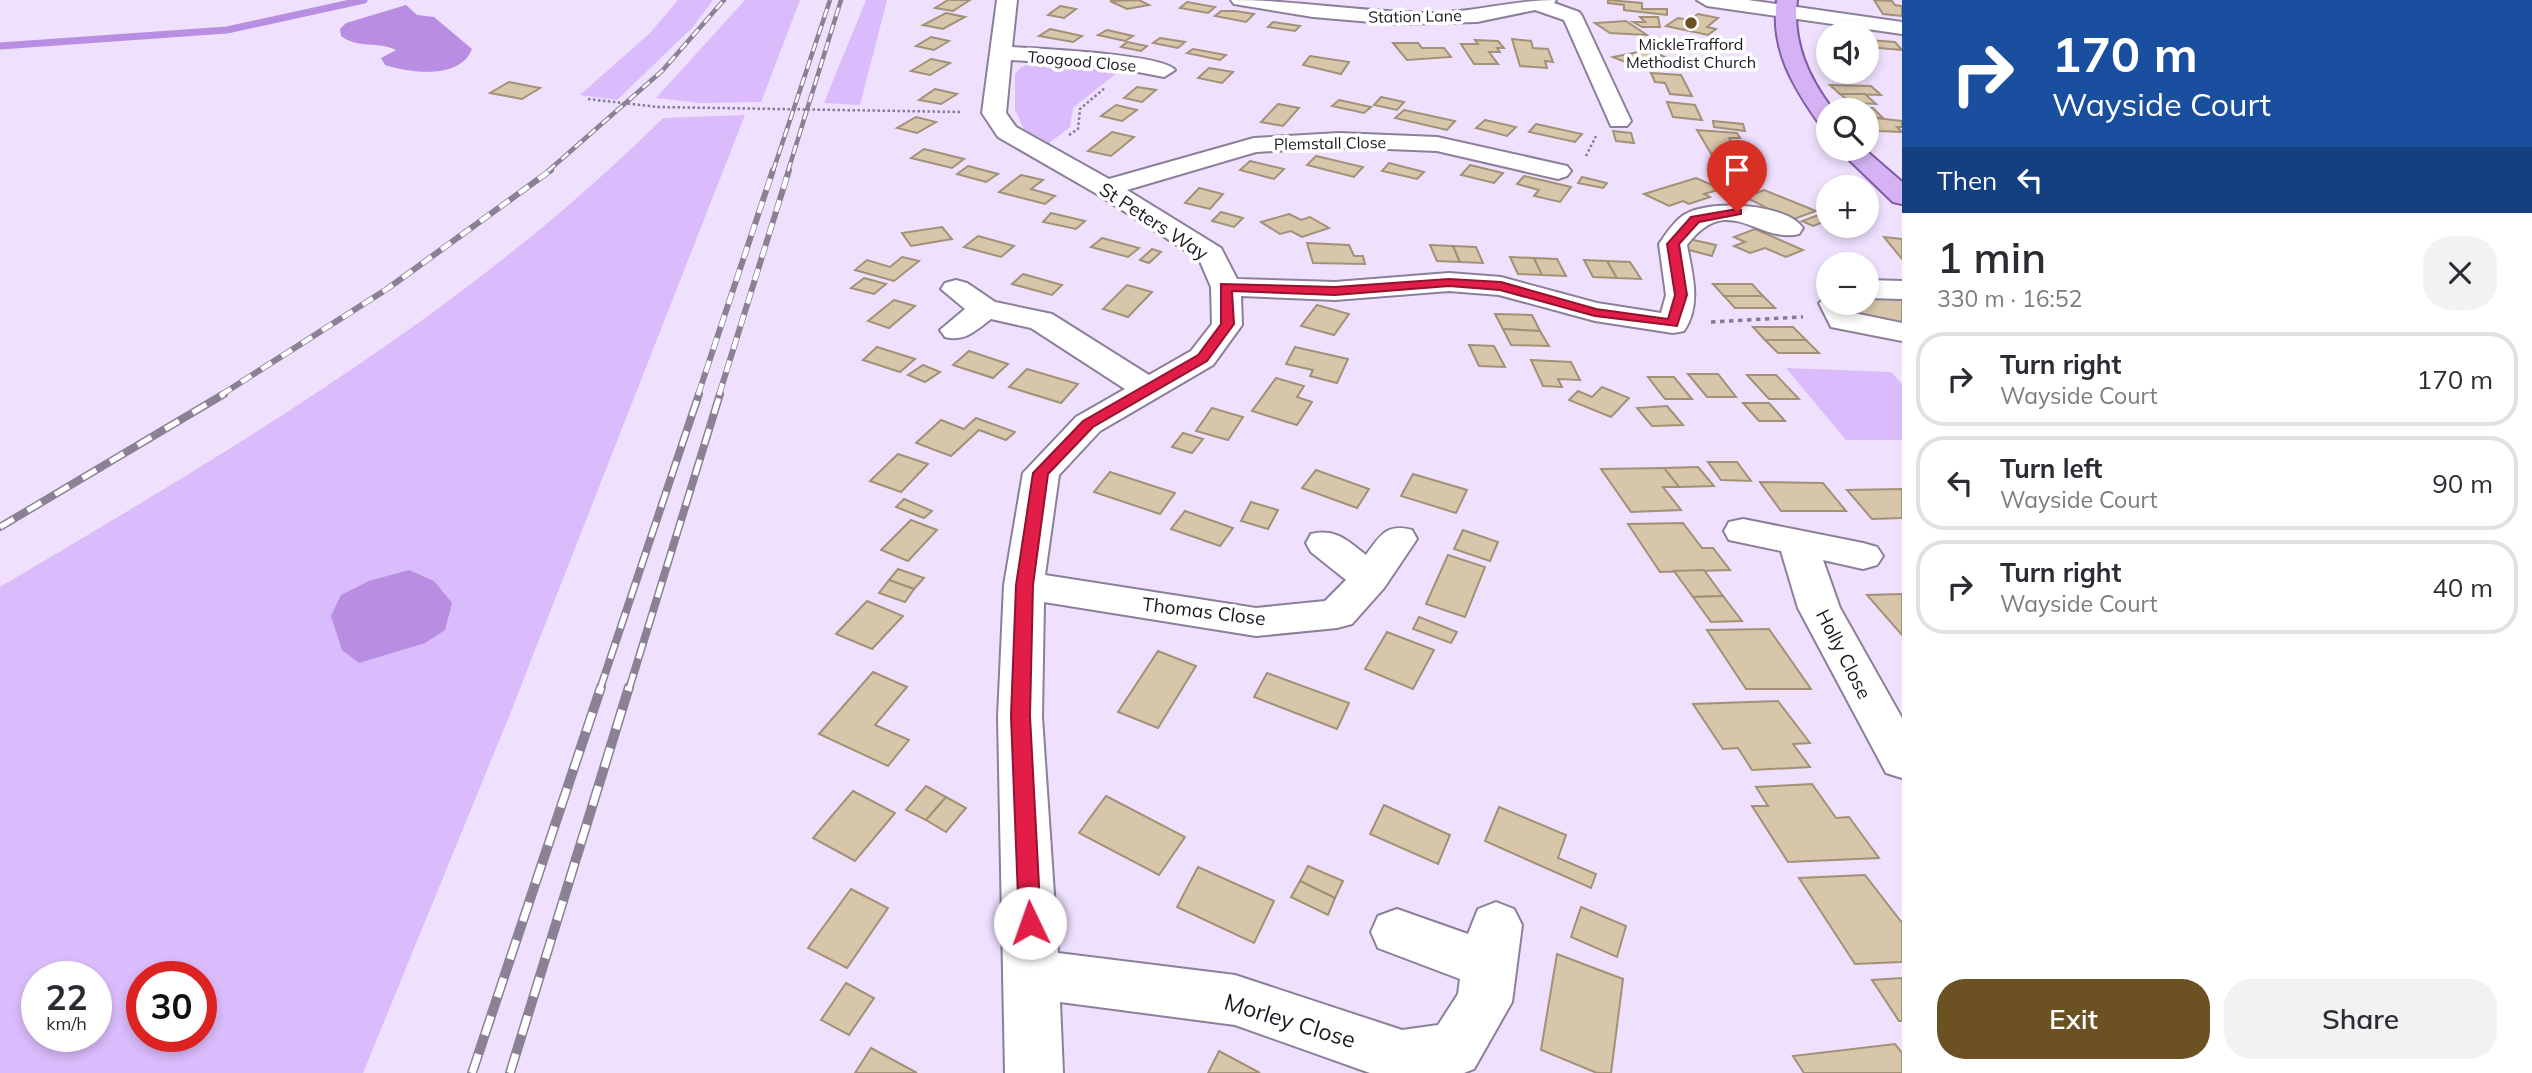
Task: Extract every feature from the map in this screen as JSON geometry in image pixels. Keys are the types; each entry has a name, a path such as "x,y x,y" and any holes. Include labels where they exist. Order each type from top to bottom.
{"main road":[{"path":"1786,6 1783,25 1799,76 1816,102"},
{"path":"1863,161 1902,196"}],"street":[{"path":"994,113 1007,0"},
{"name":"Station Lane","path":"1241,0 1332,15 1380,18 1466,16 1542,2"},
{"path":"1707,0 1786,6 1902,28"},
{"path":"1542,2 1572,16 1619,121"},
{"name":"Toogood Close","path":"1000,53 1164,70"},
{"name":"St Peters Way","path":"994,113 1007,132 1106,188 1211,254 1226,287 1227,324 1202,358 1088,424 1041,473 1024,585 1020,716 1034,1073"},
{"name":"Plemstall Close","path":"1106,188 1254,145 1339,140 1437,144 1558,171"},
{"path":"1226,287 1335,291 1449,282 1501,286 1595,312 1673,324 1681,295 1673,244 1695,219 1737,212 1765,218 1789,229"},
{"path":"956,289 985,309 1041,321 1150,390"},
{"path":"1879,289 1902,290"},
{"path":"956,330 985,309"},
{"path":"1850,315 1902,332"},
{"path":"1743,531 1863,556"},
{"name":"Thomas Close","path":"1024,585 1256,622 1337,614 1370,579 1398,539"},
{"name":"Holly Close","path":"1797,542 1819,608 1902,760"},
{"path":"1325,543 1370,579"},
{"name":"Morley Close","path":"1032,974 1235,1000 1402,1056 1454,1050 1483,1002 1493,945 1397,932"}],"path":[{"path":"1042,153 1078,129 1080,108 1134,65"},
{"path":"588,99 658,107 994,113"},
{"path":"1673,324 1819,315"}],"shaded area":[{"path":"678,0 713,0 692,28 617,100 580,95 650,33"},
{"path":"745,0 800,0 761,102 700,103 656,98"},
{"path":"866,0 887,0 860,105 824,103"},
{"path":"406,5 417,15 434,17 472,49 466,59 446,70 407,70 385,65 381,58 396,50 354,42 341,36 340,29 346,23"},
{"path":"1042,61 1102,63 1123,68 1073,108 1070,127 1049,143 1024,129 1015,110 1015,74 1021,67"},
{"path":"745,115 508,719 363,1073 0,1073 0,587 261,429 346,373 511,253 589,188 663,118"},
{"path":"1786,368 1891,372 1902,384 1902,440 1846,440"},
{"path":"409,570 434,581 452,603 445,630 425,643 359,663 342,650 331,616 341,595 369,581"}],"building":[{"path":"948,0 970,0 953,11 935,8"},
{"path":"1139,0 1149,5 1127,9 1110,1"},
{"path":"1608,0 1642,3 1642,9 1667,9 1667,15 1624,10 1624,5 1608,3"},
{"path":"1874,0 1892,1 1895,5 1902,6 1902,16 1883,14"},
{"path":"1187,2 1215,7 1208,13 1180,8"},
{"path":"1060,6 1076,9 1064,18 1048,15"},
{"path":"1221,11 1254,14 1246,22 1215,16"},
{"path":"946,13 965,17 943,29 923,25"},
{"name":"MickleTrafford Methodist Church","path":"1698,14 1718,18 1707,27 1716,29 1708,35 1666,26 1678,18 1689,20"},
{"path":"1640,17 1658,17 1660,27 1642,27 1633,22 1645,22"},
{"path":"1626,21 1647,35 1610,33 1595,23"},
{"path":"1273,22 1300,26 1295,31 1268,27"},
{"path":"1050,29 1082,36 1073,42 1039,36"},
{"path":"1107,30 1133,36 1125,41 1098,35"},
{"path":"931,37 949,41 934,50 916,46"},
{"path":"1160,38 1185,42 1178,48 1153,43"},
{"path":"1512,39 1531,41 1533,48 1548,49 1553,62 1545,61 1547,68 1520,66"},
{"path":"1475,40 1498,41 1504,48 1497,48 1500,52 1489,52 1498,64 1474,64 1461,44 1478,44"},
{"path":"1879,41 1895,42 1902,50 1879,48"},
{"path":"1127,42 1147,46 1141,51 1121,47"},
{"path":"1393,43 1418,43 1422,48 1444,48 1451,57 1407,60"},
{"path":"1193,49 1226,55 1220,60 1187,53"},
{"path":"1648,50 1672,60 1637,67 1613,57"},
{"path":"1310,56 1349,62 1341,74 1303,65"},
{"path":"931,59 950,63 930,75 911,71"},
{"path":"1209,68 1233,72 1222,83 1198,78"},
{"path":"1651,73 1681,75 1692,96 1670,94 1665,83 1655,82"},
{"path":"509,82 540,88 522,99 490,93"},
{"path":"1830,85 1871,86 1881,95 1840,94"},
{"path":"1137,87 1156,90 1142,102 1124,98"},
{"path":"935,89 957,94 941,104 919,100"},
{"path":"1840,94 1865,94 1869,98 1845,98"},
{"path":"1381,97 1404,102 1397,110 1374,105"},
{"path":"1339,100 1371,107 1364,113 1332,106"},
{"path":"1667,102 1695,105 1702,120 1673,117"},
{"path":"1278,104 1299,108 1283,126 1261,122"},
{"path":"1116,105 1137,110 1122,121 1101,116"},
{"path":"1404,110 1455,121 1447,130 1395,118"},
{"path":"916,117 936,122 917,133 897,128"},
{"path":"1879,118 1902,121 1902,127 1897,127 1902,132 1879,131"},
{"path":"1485,120 1516,127 1507,136 1476,128"},
{"path":"1713,121 1743,124 1745,131 1714,127"},
{"path":"1536,124 1582,134 1575,142 1529,132"},
{"path":"1697,130 1737,133 1740,138 1729,138 1735,148 1727,147 1734,159 1713,157"},
{"path":"1613,131 1631,133 1634,143 1616,141"},
{"path":"1112,132 1134,137 1111,156 1088,151"},
{"path":"924,149 964,159 952,168 911,158"},
{"path":"1316,156 1363,167 1354,177 1307,165"},
{"path":"1250,161 1284,169 1274,179 1240,170"},
{"path":"1389,163 1424,172 1417,179 1382,171"},
{"path":"1470,165 1503,173 1494,183 1461,175"},
{"path":"968,166 998,174 986,182 957,174"},
{"path":"1021,175 1043,180 1031,189 1055,196 1045,204 999,192"},
{"path":"1524,176 1571,187 1560,202 1534,196 1539,190 1517,184"},
{"path":"1582,177 1607,183 1603,188 1578,183"},
{"path":"1696,178 1721,189 1704,194 1710,197 1689,204 1683,201 1669,206 1644,194"},
{"path":"1199,188 1223,194 1210,209 1185,203"},
{"path":"1764,190 1816,211 1791,220 1745,197"},
{"path":"1221,212 1243,218 1234,227 1212,221"},
{"path":"1051,213 1085,221 1076,229 1043,222"},
{"path":"1289,214 1301,220 1310,217 1329,228 1302,237 1291,231 1280,234 1261,222"},
{"path":"1816,216 1816,225 1813,226 1802,221"},
{"path":"942,227 952,239 911,246 902,233"},
{"path":"1755,229 1803,250 1786,257 1765,248 1750,253 1734,246 1745,242 1734,237"},
{"path":"978,236 1014,246 1001,257 964,247"},
{"path":"1884,237 1902,239 1902,259"},
{"path":"1102,238 1139,248 1128,257 1091,247"},
{"path":"1689,239 1716,245 1712,256 1685,249"},
{"path":"1307,243 1349,245 1354,256 1363,256 1365,264 1313,263"},
{"path":"1430,245 1453,246 1460,262 1437,261"},
{"path":"1453,246 1476,247 1483,263 1460,262"},
{"path":"1152,249 1161,252 1149,263 1140,260"},
{"path":"902,257 919,261 894,281 855,270 867,260 890,267"},
{"path":"1510,257 1534,258 1542,275 1518,274"},
{"path":"1534,258 1557,259 1566,276 1542,275"},
{"path":"1584,260 1607,261 1617,278 1593,277"},
{"path":"1607,261 1630,262 1641,279 1617,278"},
{"path":"1023,274 1062,285 1052,295 1012,284"},
{"path":"864,278 886,284 874,294 851,288"},
{"path":"1713,284 1752,284 1763,296 1724,296"},
{"path":"1127,285 1152,292 1128,317 1103,309"},
{"path":"1879,294 1902,295 1902,322 1862,320 1858,315 1879,315"},
{"path":"1724,296 1763,296 1775,308 1735,308"},
{"path":"894,300 915,306 889,328 868,321"},
{"path":"1317,305 1349,314 1334,335 1301,326"},
{"path":"1495,314 1532,315 1540,331 1503,329"},
{"path":"1753,327 1793,327 1806,340 1765,340"},
{"path":"1503,329 1540,331 1549,346 1511,345"},
{"path":"1765,340 1806,340 1819,353 1778,353"},
{"path":"1469,345 1494,346 1505,367 1479,366"},
{"path":"877,347 915,359 900,372 863,360"},
{"path":"1295,347 1348,359 1337,383 1310,376 1313,370 1286,364"},
{"path":"969,351 1008,364 993,378 953,365"},
{"path":"1531,360 1571,362 1580,380 1558,379 1562,387 1543,386"},
{"path":"923,365 940,372 925,382 908,375"},
{"path":"1027,369 1078,384 1061,403 1009,387"},
{"path":"1688,374 1718,374 1736,397 1707,397"},
{"path":"1747,375 1776,375 1799,399 1769,399"},
{"path":"1648,377 1674,377 1692,399 1665,399"},
{"path":"1276,378 1304,386 1297,397 1312,402 1297,425 1252,411"},
{"path":"1602,387 1629,398 1611,417 1569,400 1578,391 1592,397"},
{"path":"1743,403 1769,403 1785,421 1759,421"},
{"path":"1667,406 1683,425 1652,426 1637,408"},
{"path":"1212,408 1243,417 1228,440 1196,431"},
{"path":"976,418 1015,432 1006,440 979,430 951,456 916,443 941,420 964,429"},
{"path":"1183,433 1203,439 1192,453 1172,447"},
{"path":"898,454 928,464 901,492 870,481"},
{"path":"1708,462 1737,462 1751,481 1721,480"},
{"path":"1698,467 1714,486 1679,487 1664,468"},
{"path":"1664,468 1679,487 1663,487 1681,510 1631,512 1601,469"},
{"path":"1316,470 1369,489 1357,508 1302,488"},
{"path":"1110,472 1175,493 1160,514 1094,492"},
{"path":"1413,474 1467,490 1456,513 1401,496"},
{"path":"1760,482 1823,483 1846,511 1781,511"},
{"path":"1902,489 1902,518 1872,519 1847,490"},
{"path":"904,499 932,511 924,518 896,507"},
{"path":"1251,502 1278,510 1268,529 1241,521"},
{"path":"1185,511 1233,528 1220,546 1171,529"},
{"path":"911,520 937,530 908,561 881,550"},
{"path":"1683,523 1702,548 1713,548 1730,570 1660,572 1628,524"},
{"path":"1463,530 1498,542 1490,561 1454,549"},
{"path":"1448,555 1485,567 1465,617 1426,604"},
{"path":"898,569 924,578 914,589 889,580"},
{"path":"1704,570 1723,596 1693,597 1674,571"},
{"path":"889,580 914,589 905,602 879,593"},
{"path":"1902,594 1902,635 1867,595"},
{"path":"1723,596 1742,621 1711,622 1693,597"},
{"path":"867,601 903,616 872,649 836,634"},
{"path":"1419,617 1457,632 1451,643 1413,629"},
{"path":"1769,629 1811,689 1746,689 1707,630"},
{"path":"1387,632 1434,650 1413,689 1365,669"},
{"path":"1158,651 1196,666 1158,728 1118,712"},
{"path":"873,672 907,687 875,725 909,740 888,766 819,734"},
{"path":"1267,673 1349,703 1337,729 1254,697"},
{"path":"1778,701 1810,743 1793,744 1810,767 1752,770 1738,748 1723,749 1693,704"},
{"path":"1812,784 1836,818 1849,817 1879,858 1788,862 1752,806 1768,806 1756,787"},
{"path":"926,786 946,797 926,820 906,810"},
{"path":"853,791 895,813 855,861 813,838"},
{"path":"1106,796 1185,837 1159,875 1079,833"},
{"path":"946,797 966,808 946,832 926,820"},
{"path":"1384,805 1450,835 1438,864 1370,834"},
{"path":"1499,807 1566,835 1558,858 1596,874 1591,888 1485,841"},
{"path":"1308,866 1343,881 1335,898 1300,881"},
{"path":"1198,867 1274,901 1254,943 1177,907"},
{"path":"1865,875 1902,923 1902,962 1855,964 1799,878"},
{"path":"1300,881 1335,898 1328,915 1291,897"},
{"path":"851,889 888,908 847,968 808,948"},
{"path":"1581,907 1626,926 1617,957 1571,937"},
{"path":"1557,954 1623,979 1611,1073 1597,1073 1541,1050"},
{"path":"1902,978 1902,1021 1899,1021 1872,980"},
{"path":"846,983 874,998 849,1035 821,1020"},
{"path":"1895,1044 1902,1053 1902,1073 1804,1073 1793,1056"},
{"path":"871,1048 917,1073 855,1073"},
{"path":"1219,1051 1260,1073 1208,1073"}],"waterway":[{"path":"0,46 227,30 364,0"}],"railway":[{"path":"548,171 662,71 724,0"},
{"path":"773,171 830,0"},
{"path":"788,171 841,0"},
{"path":"221,395 387,289 551,170"},
{"path":"698,395 773,170"},
{"path":"719,395 789,170"},
{"path":"0,527 224,394"},
{"path":"600,689 699,394"},
{"path":"629,689 720,394"},
{"path":"472,1073 601,687"},
{"path":"510,1073 629,687"}],"place":[{"name":"MickleTrafford Methodist Church","path":"1691,23"}],"route":[{"path":"1030,923 1020,716 1024,585 1041,473 1088,424 1202,358 1227,324 1226,287 1335,291 1449,282 1501,286 1595,312 1673,324 1681,295 1673,244 1695,219 1737,212"}]}
